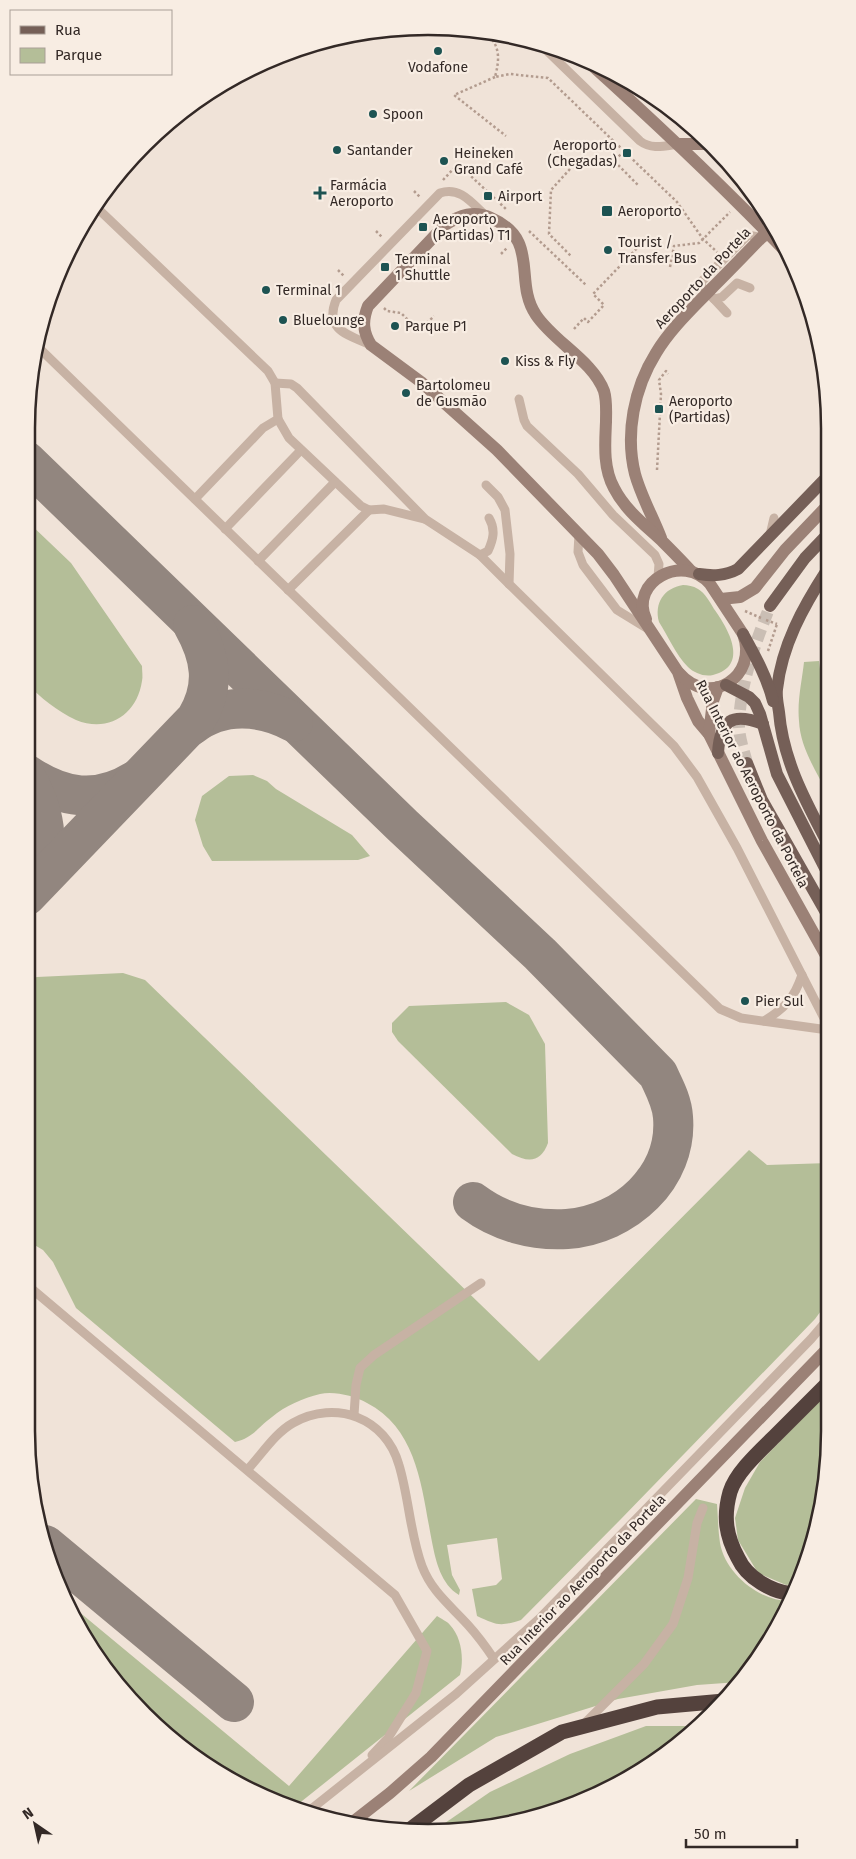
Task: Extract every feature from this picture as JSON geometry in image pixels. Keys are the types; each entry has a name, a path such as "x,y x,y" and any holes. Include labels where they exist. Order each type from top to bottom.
{"highway":[{"path":"785,1593 759,1582 740,1563 729,1540 726,1516 731,1490 748,1463 821,1390"},
{"path":"418,1824 470,1785 562,1732 657,1707 712,1702"}],"main road":[{"name":"Aeroporto da Portela","path":"607,78 764,225"},
{"path":"679,144 699,144"},
{"path":"371,345 366,336 364,320 368,306 445,225 457,217 476,214 486,216 508,228 521,245 528,296 535,314 587,367 604,391 606,407 604,445 606,462 613,488 631,512 695,573 707,580 743,634 769,686 791,768 821,831"},
{"name":"Aeroporto da Portela","path":"663,543 635,475 631,432 635,405 642,379 656,353 683,318 770,236"},
{"name":"Rua Interior ao Aeroporto da Portela","path":"371,345 421,382 497,450 579,534 614,575 678,672 698,721 710,734 762,842 821,947"},
{"path":"658,577 674,570 718,576 738,569 821,483"},
{"path":"721,599 740,597 755,588 785,550 821,512"},
{"path":"770,606 805,558 821,541"},
{"name":"Rua Interior ao Aeroporto da Portela","path":"650,628 643,614 645,595 658,577"},
{"path":"780,730 777,691 786,649 803,609 821,580"},
{"path":"710,734 713,701 722,686 737,676 746,659 746,643 743,634"},
{"path":"678,672 698,687 722,686 749,697 755,703 764,724 777,774 821,860"},
{"path":"718,753 719,737 723,728 729,722 738,718 746,718 764,724"},
{"path":"747,763 762,800 821,904"},
{"name":"Rua Interior ao Aeroporto da Portela","path":"359,1817 431,1757 821,1356"}],"lane":[{"path":"551,55 647,146 679,144"},
{"path":"371,345 344,334 334,323 332,309 336,300 440,193 450,190 457,191 486,216"},
{"path":"100,211 268,372 275,383 278,419 284,432 351,498 369,510 384,509 425,519"},
{"path":"727,313 699,284 748,235 769,233"},
{"path":"714,299 722,296 737,283 750,288"},
{"path":"43,351 720,1009 741,1018 821,1029"},
{"path":"275,383 291,384 297,388 425,519 480,554 674,746 697,777 710,799 821,1012"},
{"path":"519,399 527,426 578,474 613,515 655,555 659,564 658,577"},
{"path":"195,499 264,428 278,419"},
{"path":"225,528 301,450"},
{"path":"258,561 335,482"},
{"path":"486,485 498,497 505,510 510,554 509,584"},
{"path":"288,590 369,510"},
{"path":"480,554 488,551 492,542 494,529 489,518"},
{"path":"770,536 774,518"},
{"path":"579,534 580,559 589,573 618,610 650,628"},
{"path":"764,1021 780,1010 796,992 802,975"},
{"path":"354,1415 356,1385 360,1368 374,1355 481,1283"},
{"path":"35,1292 395,1595 427,1651 416,1693 388,1738 354,1775"},
{"path":"314,1807 456,1694 541,1617 821,1327"},
{"path":"248,1470 277,1436 292,1423 311,1415 334,1412 354,1415 371,1424 389,1442 399,1464 420,1557 432,1587 468,1625 494,1659"},
{"path":"581,1727 644,1664 673,1624 688,1578 697,1523 703,1508"}],"path":[{"path":"493,41 498,50 499,62 495,77"},
{"path":"506,136 454,96 495,77 510,74 548,78 677,202 703,239 724,259"},
{"path":"624,151 614,161 639,186"},
{"path":"570,169 551,190 548,234 571,256"},
{"path":"670,266 674,246 699,243 745,197 741,191"},
{"path":"574,329 584,318 588,322 604,305 593,294 642,244"},
{"path":"657,470 661,394 659,380 666,371 668,374"},
{"path":"745,611 793,630"}],"green space":[{"path":"35,529 71,563 142,666 142,681 134,703 127,712 110,722 99,724 76,720 62,713 35,692"},
{"path":"683,585 694,587 703,593 730,636 733,646 731,664 713,675 699,674 688,667 659,622 658,609 662,597 671,589"},
{"path":"819,661 821,677 821,781 805,749 800,731 799,699 804,662"},
{"path":"253,775 267,781 276,789 352,835 370,856 358,860 212,861 203,846 195,820 202,796 229,776"},
{"path":"123,973 145,980 539,1361 749,1150 767,1165 821,1163 821,1311 521,1620 508,1624 498,1624 477,1616 472,1589 496,1585 502,1579 497,1538 447,1545 452,1575 460,1590 459,1595 448,1585 440,1572 432,1542 421,1483 408,1446 398,1429 384,1415 367,1403 350,1396 332,1393 320,1394 288,1406 251,1435 235,1442 76,1308 53,1262 43,1250 35,1245 35,978"},
{"path":"506,1002 529,1015 545,1044 548,1143 542,1154 534,1159 524,1159 512,1154 398,1041 392,1032 392,1023 409,1006"},
{"path":"821,1399 818,1482 808,1533 789,1585 786,1585 758,1573 738,1540 735,1518 745,1488 760,1462"},
{"path":"696,1499 717,1504 720,1543 729,1565 736,1575 755,1591 782,1600 755,1649 729,1683 697,1685 618,1699 496,1737 409,1791"},
{"path":"80,1613 289,1786 437,1616 449,1624 457,1636 462,1656 460,1675 300,1802 278,1794 231,1771 189,1743 169,1726 150,1709 116,1670 101,1649"},
{"path":"646,1726 687,1726 646,1758 602,1783 578,1794 530,1811 479,1821 445,1823 490,1792 570,1754"}],"taxiway":[{"path":"35,470 403,826 540,954 658,1074 671,1105 673,1117 672,1139 667,1159 657,1178 644,1194 627,1208 609,1218 588,1226 554,1229 517,1224 494,1215 473,1202"},
{"path":"35,887 196,719 207,695 209,672 204,649 193,625"},
{"path":"191,726 215,713 242,709 268,712 293,722"},
{"path":"35,779 53,789 80,795 108,793 136,780"},
{"path":"35,797 44,834 42,863 35,880"},
{"path":"55,1553 234,1702"}],"tunnel":[{"path":"747,763 739,730 742,694 754,650 770,606"}],"place":[{"name":"Vodafone","path":"438,51"},
{"name":"Spoon","path":"373,114"},
{"name":"Santander","path":"337,150"},
{"name":"Aeroporto (Chegadas)","path":"627,153"},
{"name":"Heineken Grand Café","path":"444,161"},
{"name":"Farmácia Aeroporto","path":"320,193"},
{"name":"Airport","path":"488,196"},
{"name":"Aeroporto","path":"607,211"},
{"name":"Aeroporto (Partidas) T1","path":"423,227"},
{"name":"Tourist / Transfer Bus","path":"608,250"},
{"name":"Terminal 1 Shuttle","path":"385,267"},
{"name":"Terminal 1","path":"266,290"},
{"name":"Bluelounge","path":"283,320"},
{"name":"Parque P1","path":"395,326"},
{"name":"Kiss & Fly","path":"505,361"},
{"name":"Bartolomeu de Gusmão","path":"406,393"},
{"name":"Aeroporto (Partidas)","path":"659,409"},
{"name":"Pier Sul","path":"745,1001"}]}
